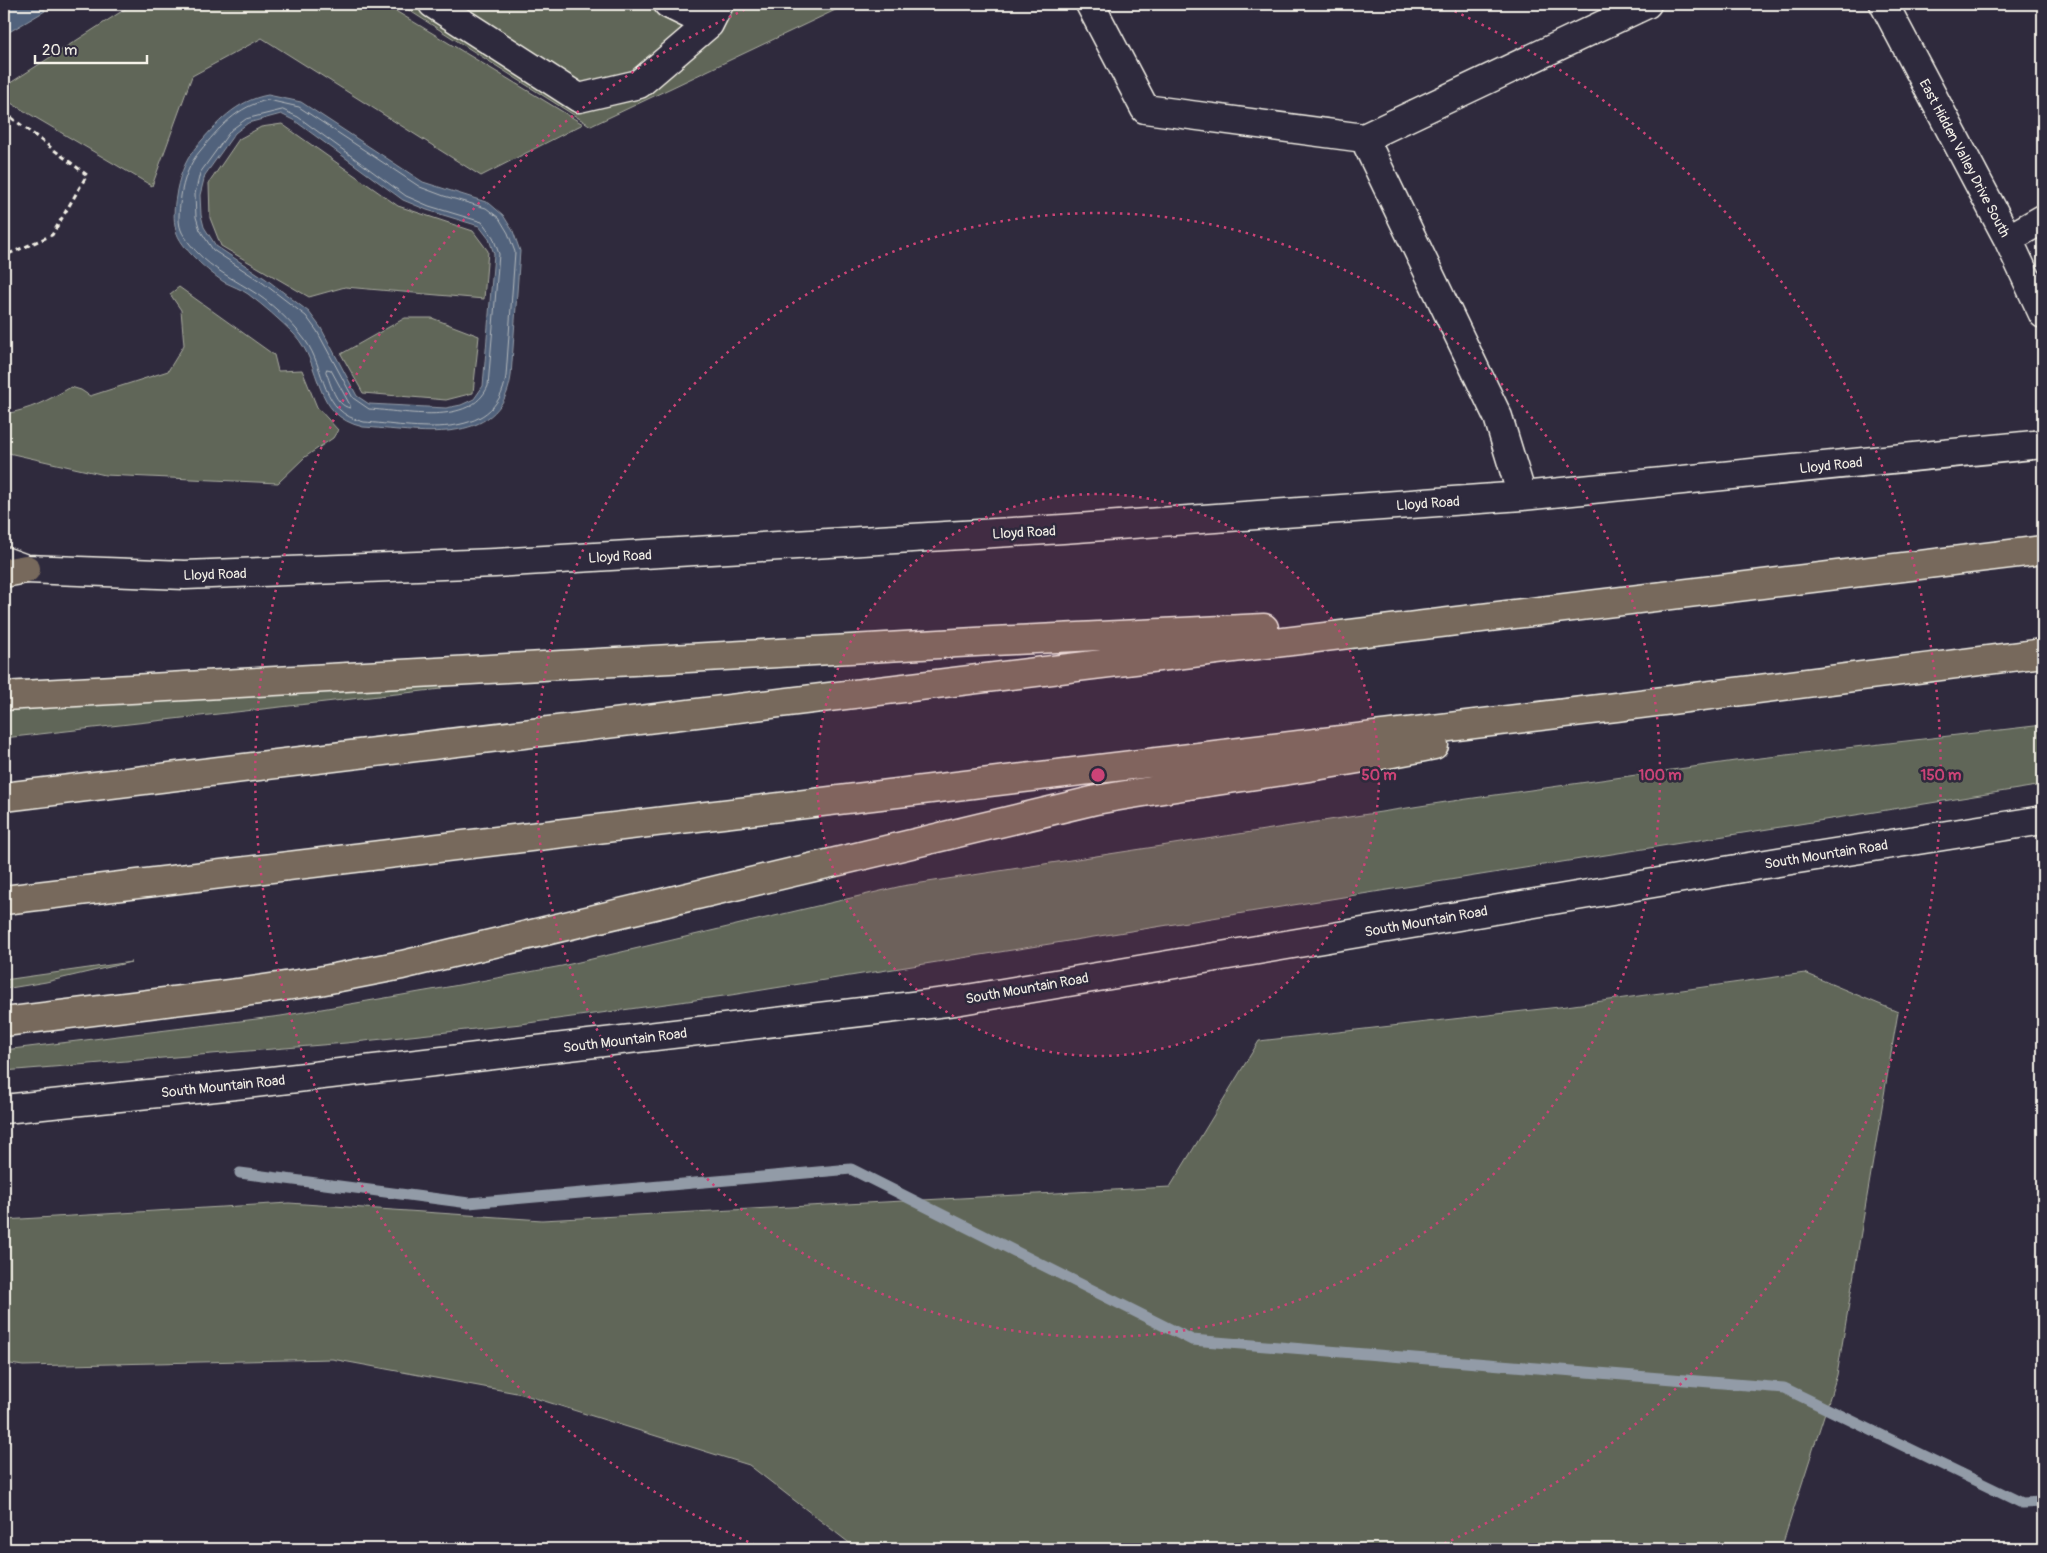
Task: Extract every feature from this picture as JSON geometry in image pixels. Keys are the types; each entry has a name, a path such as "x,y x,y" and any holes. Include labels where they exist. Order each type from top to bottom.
{"highway":[{"path":"4,797 2043,550"},
{"path":"4,696 984,641 1491,617"},
{"path":"4,900 1616,707 2043,652"},
{"path":"4,1022 319,981 402,965 1096,800 1186,784 1377,756 1616,707"}],"street":[{"path":"433,4 579,98 639,84 714,14"},
{"path":"668,4 714,14"},
{"path":"1090,4 1145,109 1364,138 1647,4"},
{"name":"East Hidden Valley Drive South","path":"1884,4 2008,240 2043,314"},
{"path":"1364,138 1498,417 1522,496"},
{"path":"2008,240 2043,219"},
{"name":"Lloyd Road","path":"11,568 184,575 495,564 1063,529 1522,496 2043,444"},
{"name":"South Mountain Road","path":"4,1109 254,1084 955,1001 1752,866 2043,820"}],"path":[{"path":"4,112 87,175 52,235 4,256"}],"green space":[{"path":"133,4 384,4 583,124 481,176 262,38 192,76 152,186 4,99 4,87"},
{"path":"399,4 848,4 591,126"},
{"path":"282,124 398,206 473,231 488,251 484,299 345,287 309,297 221,246 210,218 209,183 239,139 261,127"},
{"path":"179,287 274,355 278,371 302,370 317,407 338,430 333,438 305,457 278,483 105,475 4,452 4,414 39,404 71,387 81,390 90,396 168,371 184,345 181,310 170,294"},
{"path":"405,318 432,318 479,336 473,393 446,400 363,393 341,354"},
{"path":"440,678 441,689 4,738 4,711 98,702"},
{"path":"2043,725 2043,785 731,995 521,1024 346,1043 4,1071 4,1050 281,1016 437,989 562,966 902,886 1446,802 1735,761"},
{"path":"131,962 46,982 4,989 4,980"},
{"path":"1805,973 1898,1012 1837,1375 1781,1549 857,1549 749,1465 522,1394 332,1359 23,1366 4,1363 4,1220 289,1203 542,1220 1170,1187 1259,1041 1559,1007"}],"water":[{"path":"4,4 41,4 45,11 4,35"},
{"path":"268,95 301,102 423,182 489,203 503,215 513,231 520,251 511,376 504,400 491,416 473,425 453,430 430,432 363,427 346,421 334,412 326,401 310,360 294,334 248,294 224,282 211,272 183,244 178,237 174,213 178,183 185,164 196,147 219,122 236,108 256,98","holes":["281,114 295,121 403,200 427,210 479,226 489,239 494,254 483,386 474,399 461,405 446,408 369,404 357,396 321,328 309,312 266,279 216,246 204,227 201,215 200,195 205,175 235,133 248,123"]}],"waterway":[{"path":"240,1173 469,1203 851,1169 1192,1340 1784,1388 2022,1503 2043,1502"}]}
